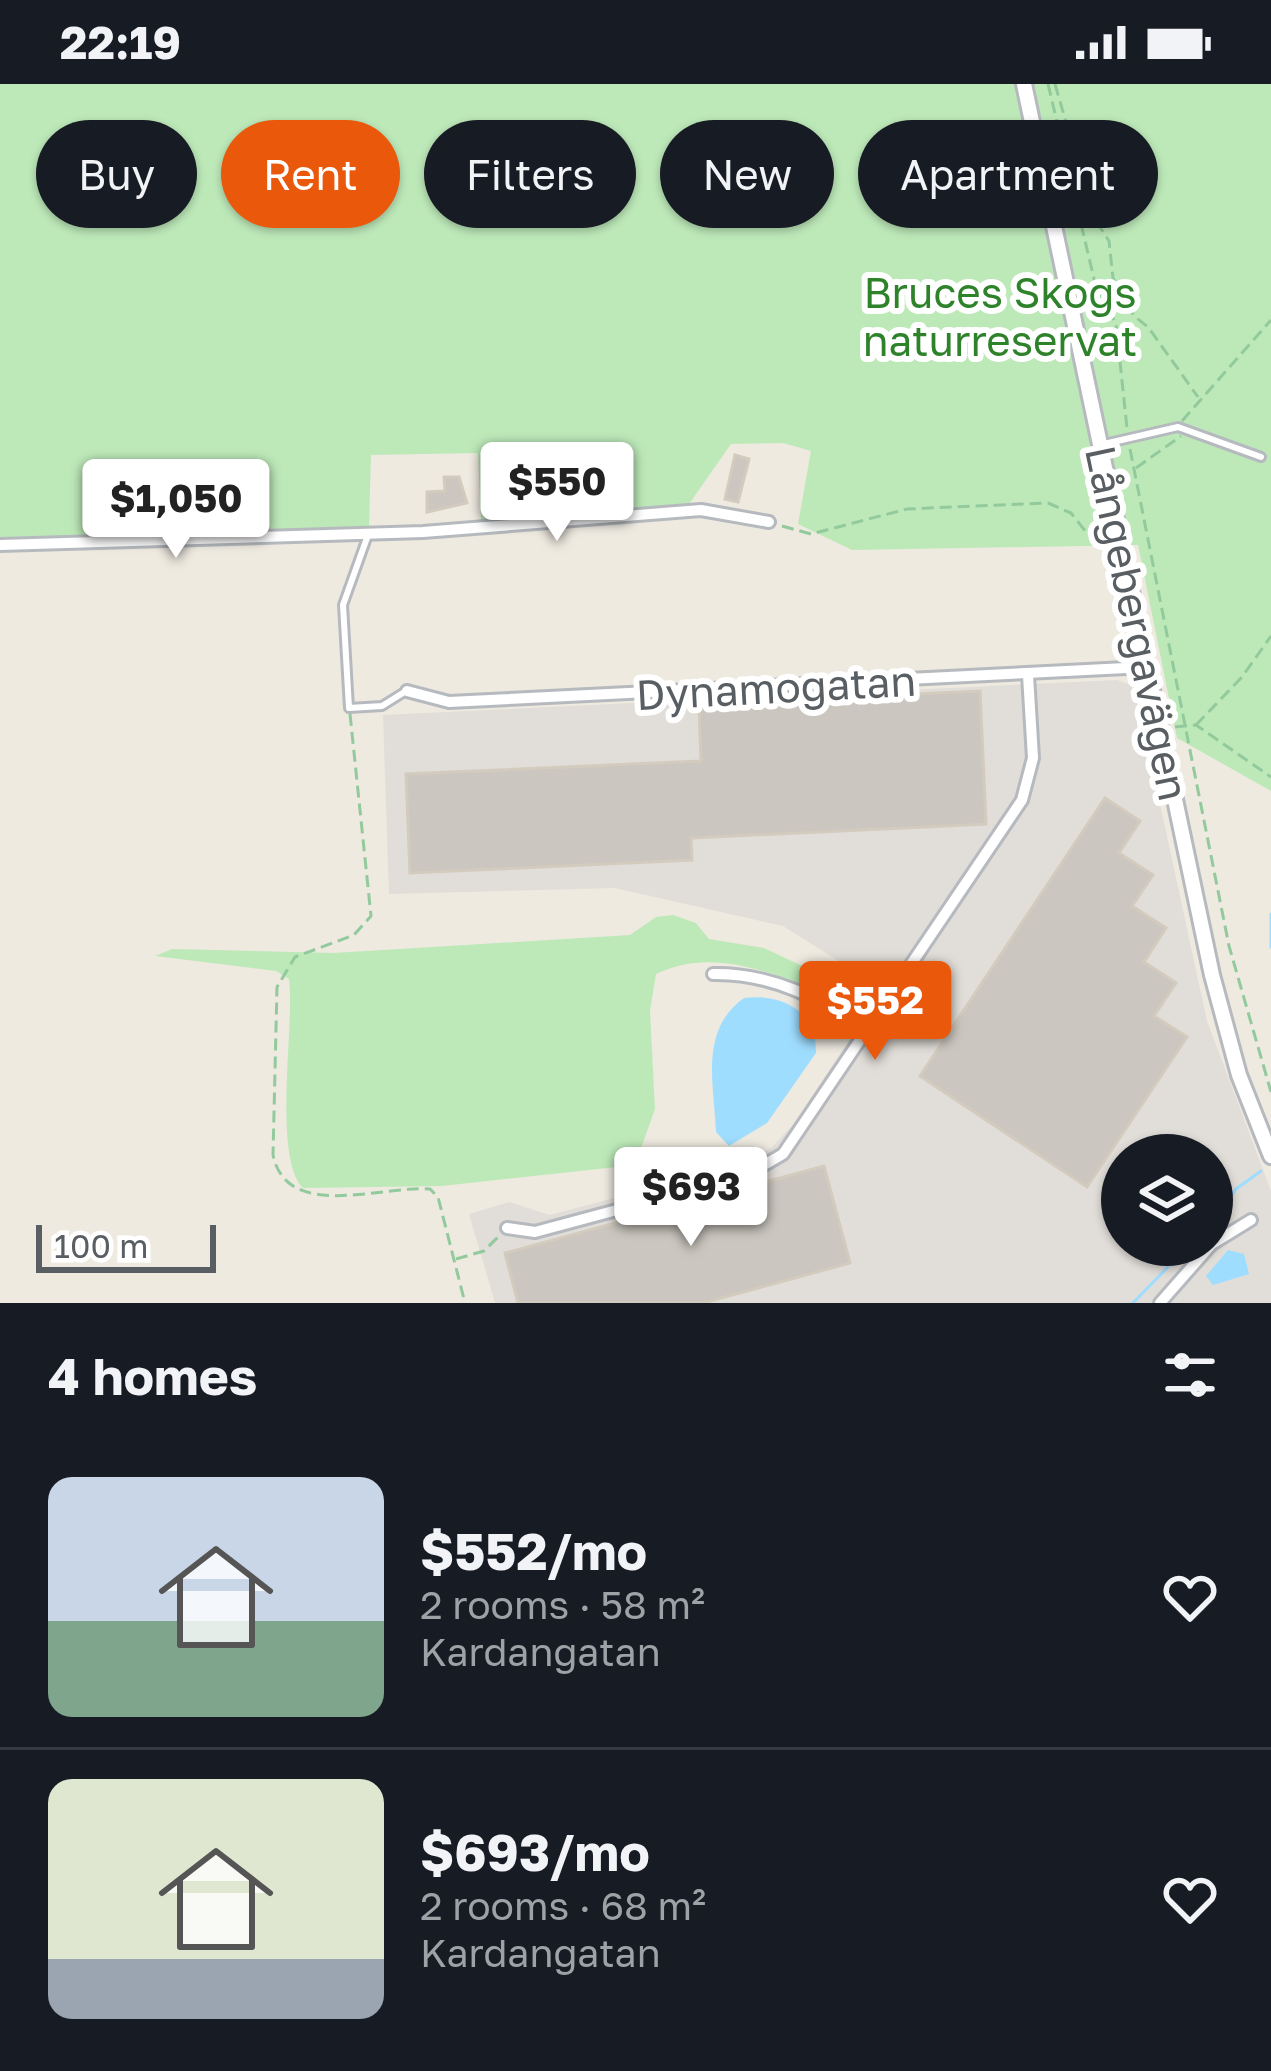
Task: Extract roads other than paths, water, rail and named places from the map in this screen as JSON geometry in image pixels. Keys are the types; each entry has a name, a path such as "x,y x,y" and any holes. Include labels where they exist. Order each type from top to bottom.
{"street":[{"name":"Långebergavägen","path":"1024,84 1226,1031 1271,1156"},
{"path":"0,545 369,532 708,509 769,522"},
{"name":"Dynamogatan","path":"407,691 448,702 1145,667"},
{"path":"507,1228 535,1232 763,1166 798,1135 1022,800 1033,758 1028,675"},
{"path":"712,974 763,976 805,991 869,1030"},
{"path":"1233,1231 1251,1220"},
{"path":"1160,1303 1192,1266"}],"lane":[{"path":"1100,445 1178,427 1261,457"},
{"path":"369,532 343,605 350,708 382,706 407,691"}],"water":[{"path":"744,998 771,999 795,1008 811,1026 816,1053 767,1123 729,1146 716,1132 712,1059 720,1026"},
{"path":"1233,1251 1244,1254 1249,1274 1213,1285 1206,1276 1214,1266 1233,1266"}],"waterway":[{"path":"1271,914 1271,947"},
{"path":"1233,1193 1261,1171"},
{"path":"1133,1303 1169,1266"}],"park label":[{"name":"Bruces Skogs naturreservat","path":"1000,316"}]}
